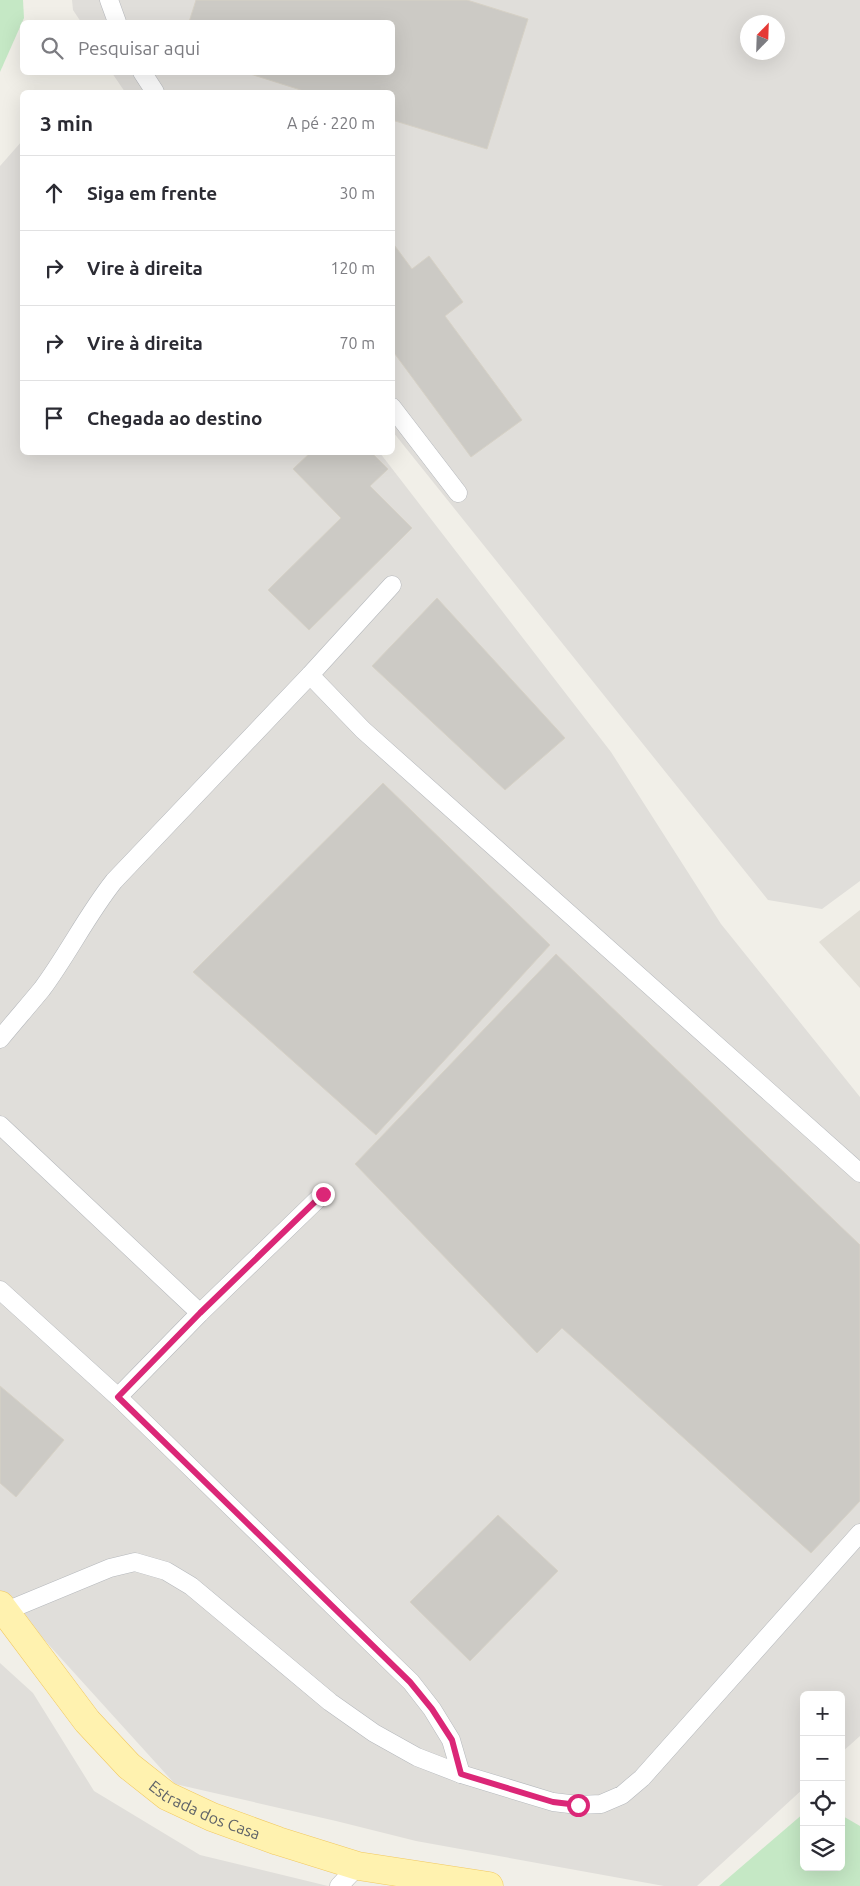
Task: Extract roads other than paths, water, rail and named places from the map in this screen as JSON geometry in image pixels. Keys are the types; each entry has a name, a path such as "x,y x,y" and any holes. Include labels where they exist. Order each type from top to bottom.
{"main road":[{"name":"Estrada dos Casa","path":"3,1608 87,1721 129,1766 167,1796 212,1817 278,1841 358,1866 489,1886"}],"lane":[{"path":"109,0 115,20"},
{"path":"144,75 154,90"},
{"path":"395,411 458,494"},
{"path":"0,1039 42,989 71,946 95,905 114,881 310,675 392,585"},
{"path":"310,675 322,690 370,736 860,1173"},
{"path":"0,1125 200,1313"},
{"path":"118,1397 200,1313 323,1194"},
{"path":"0,1290 118,1397 410,1682 432,1709 452,1740 461,1774"},
{"path":"3,1608 110,1568 135,1562 166,1571 192,1586 330,1702 374,1733 417,1757 461,1774 553,1802 578,1805 600,1804 622,1795 642,1778 860,1533"},
{"path":"339,1886 358,1866"}]}
